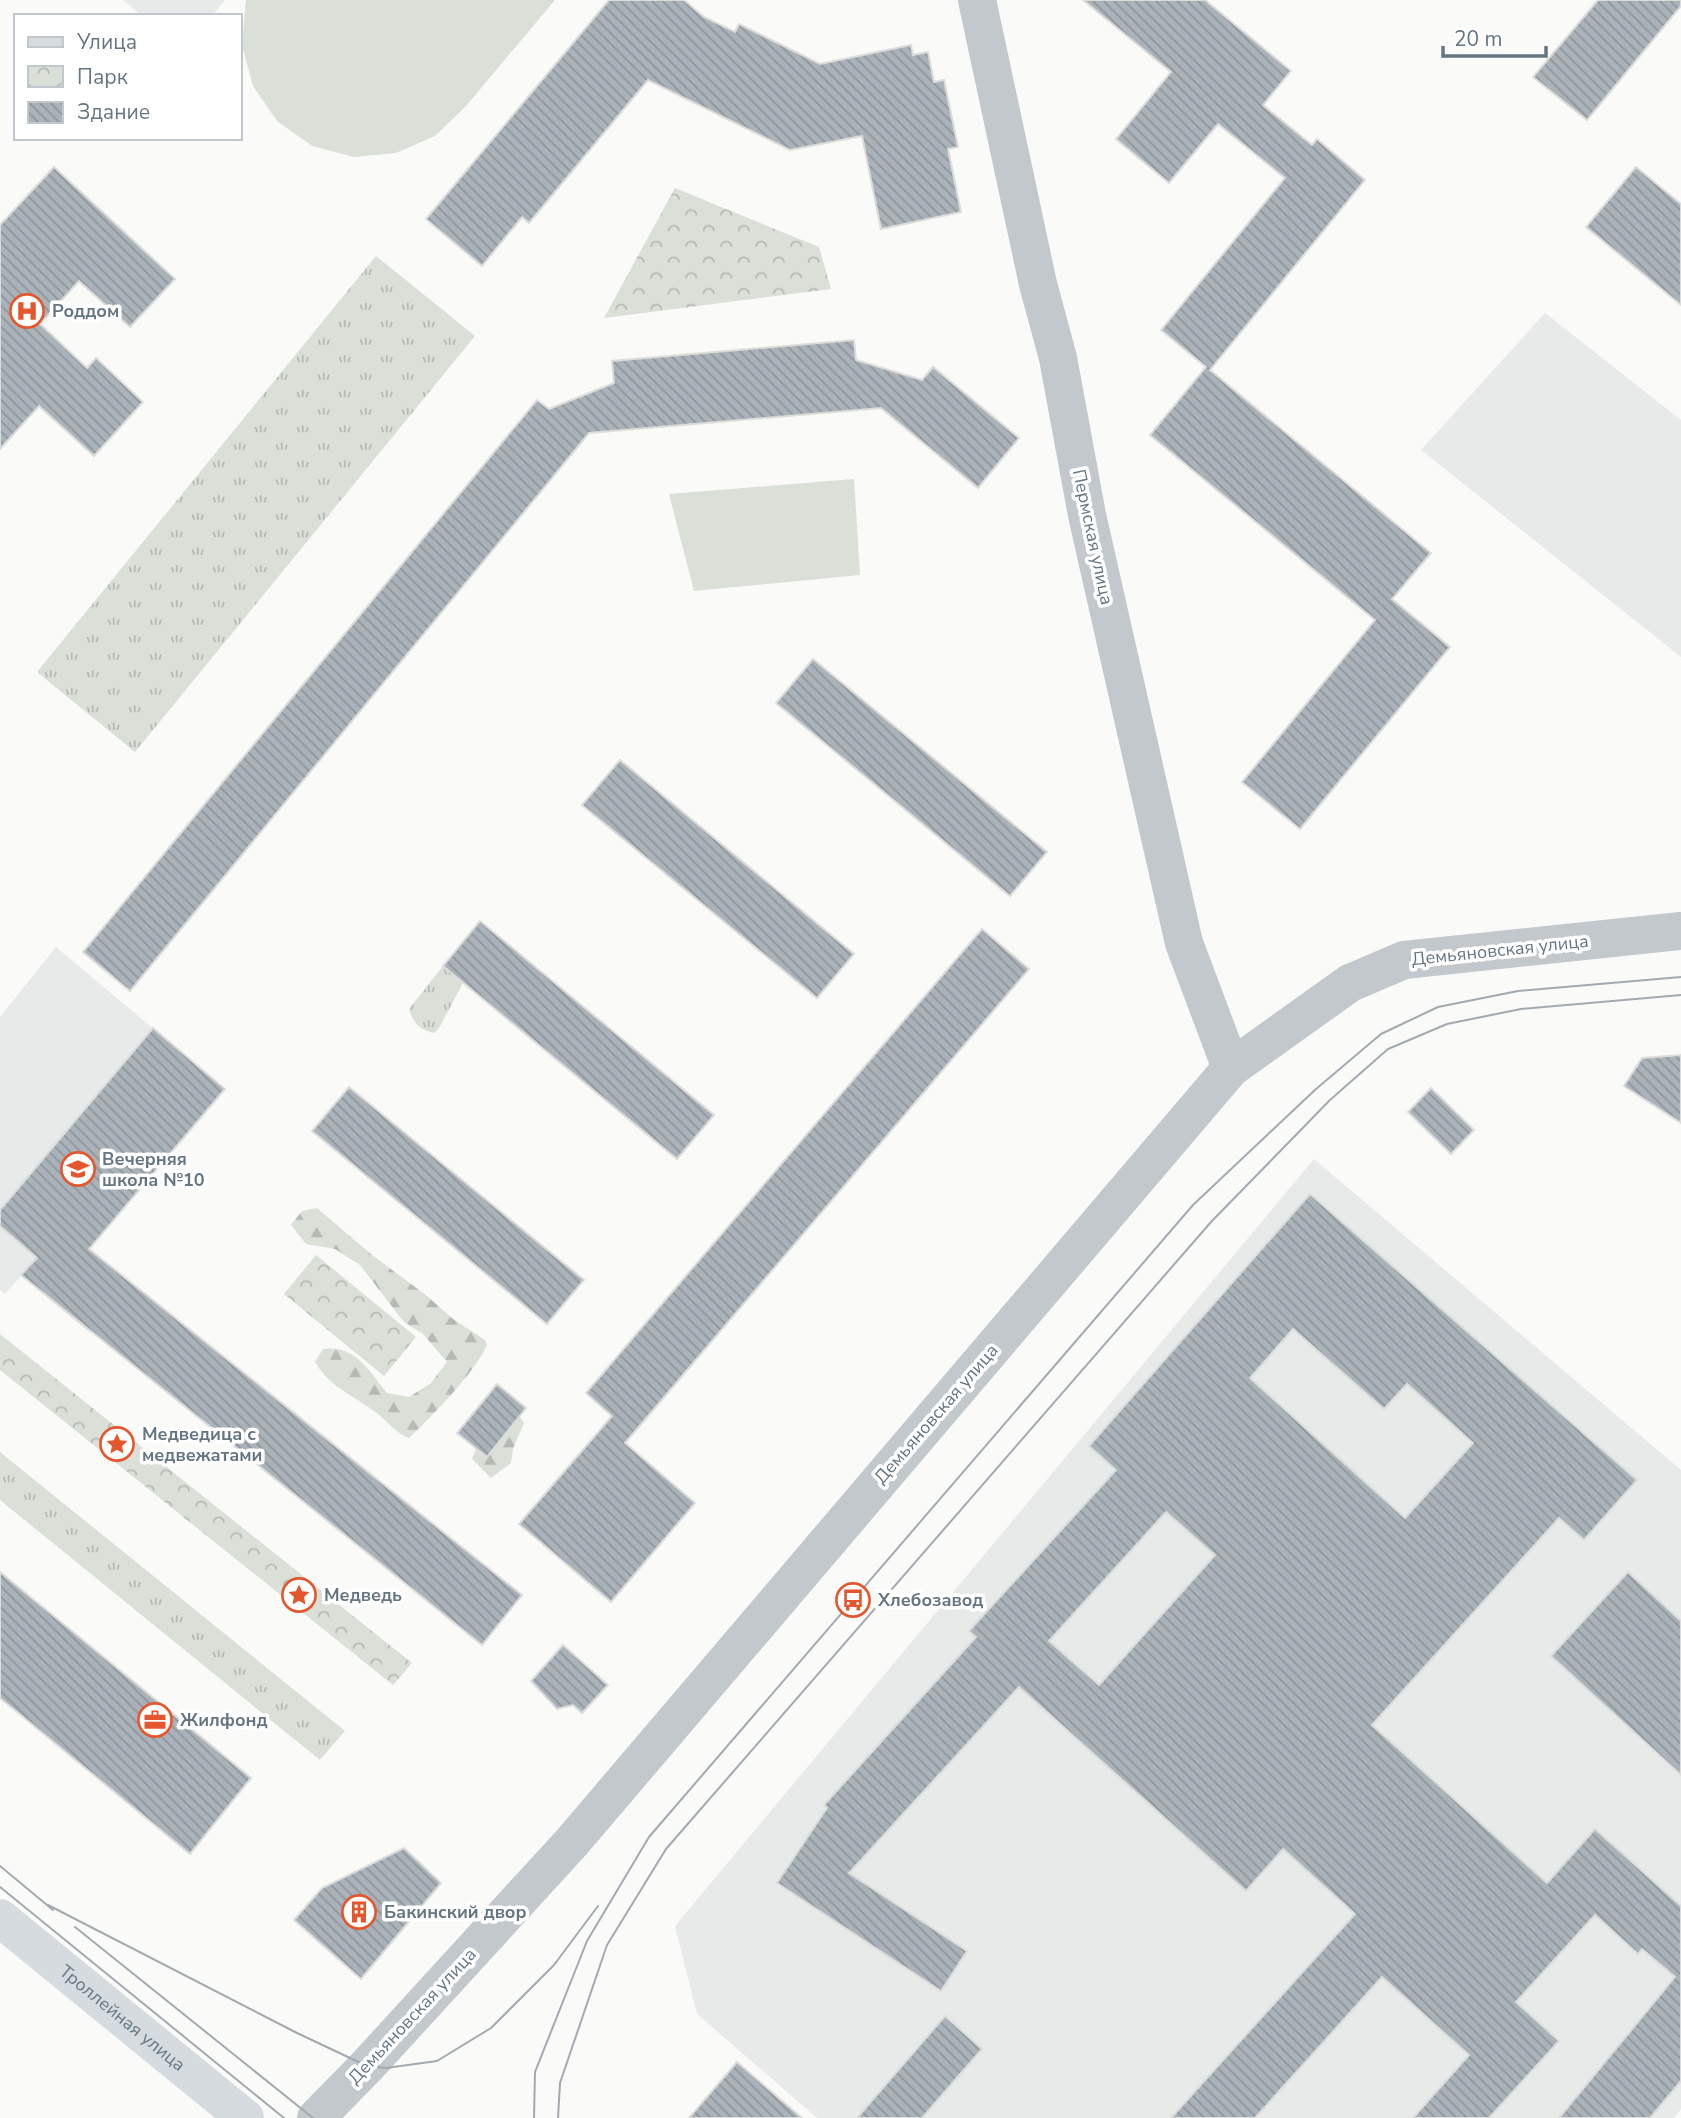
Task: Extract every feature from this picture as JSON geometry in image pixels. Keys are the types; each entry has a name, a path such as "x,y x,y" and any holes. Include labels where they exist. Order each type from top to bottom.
{"main road":[{"name":"Троллейная улица","path":"0,1918 244,2118"}],"street":[{"name":"Пермская улица","path":"977,0 1038,284 1058,358 1087,515 1184,943 1231,1068"},
{"name":"Демьяновская улица","path":"316,2118 572,1842 1231,1068 1350,984 1405,960 1681,931"}],"shaded area":[{"path":"123,0 225,0 214,14 140,14"},
{"path":"1545,313 1681,420 1681,657 1421,450"},
{"name":"Вечерняя школа №10","path":"56,947 225,1089 89,1249 131,1282 90,1333 21,1276 5,1294 0,1290 0,1017"},
{"path":"1314,1159 1681,1470 1681,2109 1674,2118 817,2118 697,2014 675,1926"}],"green space":[{"path":"246,0 555,0 466,106 435,136 396,153 354,157 312,146 277,121 253,86 242,45"},
{"path":"675,188 819,247 831,289 604,318"},
{"path":"376,256 475,336 135,752 37,672"},
{"path":"854,479 860,575 694,591 669,494"},
{"path":"443,966 463,983 434,1033 417,1025 409,1009"},
{"path":"317,1208 453,1319 485,1340 487,1345 462,1382 409,1438 334,1384 315,1362 323,1349 344,1351 360,1361 387,1393 409,1397 431,1383 447,1362 423,1334 404,1322 360,1265 335,1249 306,1244 291,1225 302,1211"},
{"path":"316,1255 416,1337 384,1376 284,1294"},
{"path":"0,1334 412,1663 393,1685 0,1370"},
{"path":"520,1417 524,1423 513,1449 511,1463 491,1478 472,1459 476,1449 487,1457"},
{"path":"0,1452 345,1731 320,1760 0,1500"}],"building":[{"path":"609,0 684,0 704,17 735,32 739,24 820,64 911,45 913,55 928,52 934,82 944,80 958,147 948,149 961,212 881,229 862,136 790,150 648,80 529,223 522,217 482,266 426,219"},
{"path":"1083,0 1205,0 1291,71 1263,105 1312,145 1317,139 1365,180 1210,370 1431,553 1392,599 1450,647 1300,829 1242,782 1375,620 1150,435 1206,367 1161,330 1285,178 1218,124 1169,183 1116,139 1171,72"},
{"path":"1598,0 1681,0 1681,6 1587,120 1533,77"},
{"name":"Роддом","path":"54,167 175,279 130,327 79,281 40,324 87,368 96,358 143,402 94,456 39,406 0,449 0,225"},
{"path":"1636,167 1681,204 1681,305 1586,227"},
{"path":"854,340 856,360 922,380 933,367 1019,438 978,488 881,408 589,433 130,991 83,952 537,400 549,409 614,383 612,361"},
{"path":"813,659 1047,852 1010,896 776,703"},
{"path":"620,760 854,954 817,998 582,805"},
{"path":"480,921 714,1115 677,1159 443,966"},
{"path":"982,929 1029,969 625,1443 695,1503 611,1602 519,1524 612,1416 586,1393"},
{"path":"153,1028 225,1089 89,1249 522,1595 482,1645 21,1275 37,1258 0,1226 0,1210"},
{"path":"1681,1055 1681,1123 1624,1086 1642,1058"},
{"path":"349,1087 584,1280 547,1324 312,1131"},
{"path":"1431,1088 1474,1130 1451,1154 1408,1112"},
{"path":"1310,1194 1637,1480 1584,1540 1559,1518 1372,1725 1547,1883 1595,1829 1681,1906 1681,2081 1650,2118 1559,2118 1675,1977 1642,1949 1638,1954 1595,1915 1516,2002 1559,2041 1489,2118 1413,2118 1469,2055 1382,1977 1255,2118 1171,2118 1355,1914 1283,1849 1246,1891 1019,1687 849,1873 967,1951 941,1991 777,1883 827,1808 824,1805 976,1637 969,1631 1116,1470 1089,1446","holes":["1293,1329 1384,1409 1407,1384 1473,1443 1405,1518 1250,1378","1166,1512 1215,1555 1099,1685 1049,1641"]},
{"path":"497,1384 526,1408 487,1457 457,1433"},
{"path":"0,1572 251,1778 190,1854 0,1698"},
{"path":"1628,1572 1681,1621 1681,1775 1551,1656"},
{"path":"563,1645 608,1685 582,1713 573,1705 557,1709 531,1681"},
{"name":"Бакинский двор","path":"404,1848 441,1883 361,1979 294,1920 322,1888"},
{"path":"945,2016 982,2049 922,2118 857,2118"},
{"path":"737,2062 802,2118 689,2118"}],"tram line":[{"path":"534,2118 535,2072 587,1941 649,1837 1193,1205 1316,1089 1381,1034 1438,1007 1518,991 1681,977"},
{"path":"558,2118 560,2083 607,1945 666,1849 1211,1222 1330,1100 1388,1049 1447,1024 1521,1009 1681,995"},
{"path":"0,1866 53,1910"},
{"path":"0,1887 284,2118"},
{"path":"48,1905 297,2033 367,2066 386,2068 437,2061 491,2028 554,1965 598,1906"},
{"path":"75,1927 313,2118"}],"place":[{"name":"Роддом","path":"27,311"},
{"name":"Вечерняя школа №10","path":"78,1169"},
{"name":"Медведица с медвежатами","path":"117,1444"},
{"name":"Медведь","path":"299,1595"},
{"name":"Хлебозавод","path":"853,1600"},
{"name":"Жилфонд","path":"155,1720"},
{"name":"Бакинский двор","path":"359,1912"}]}
